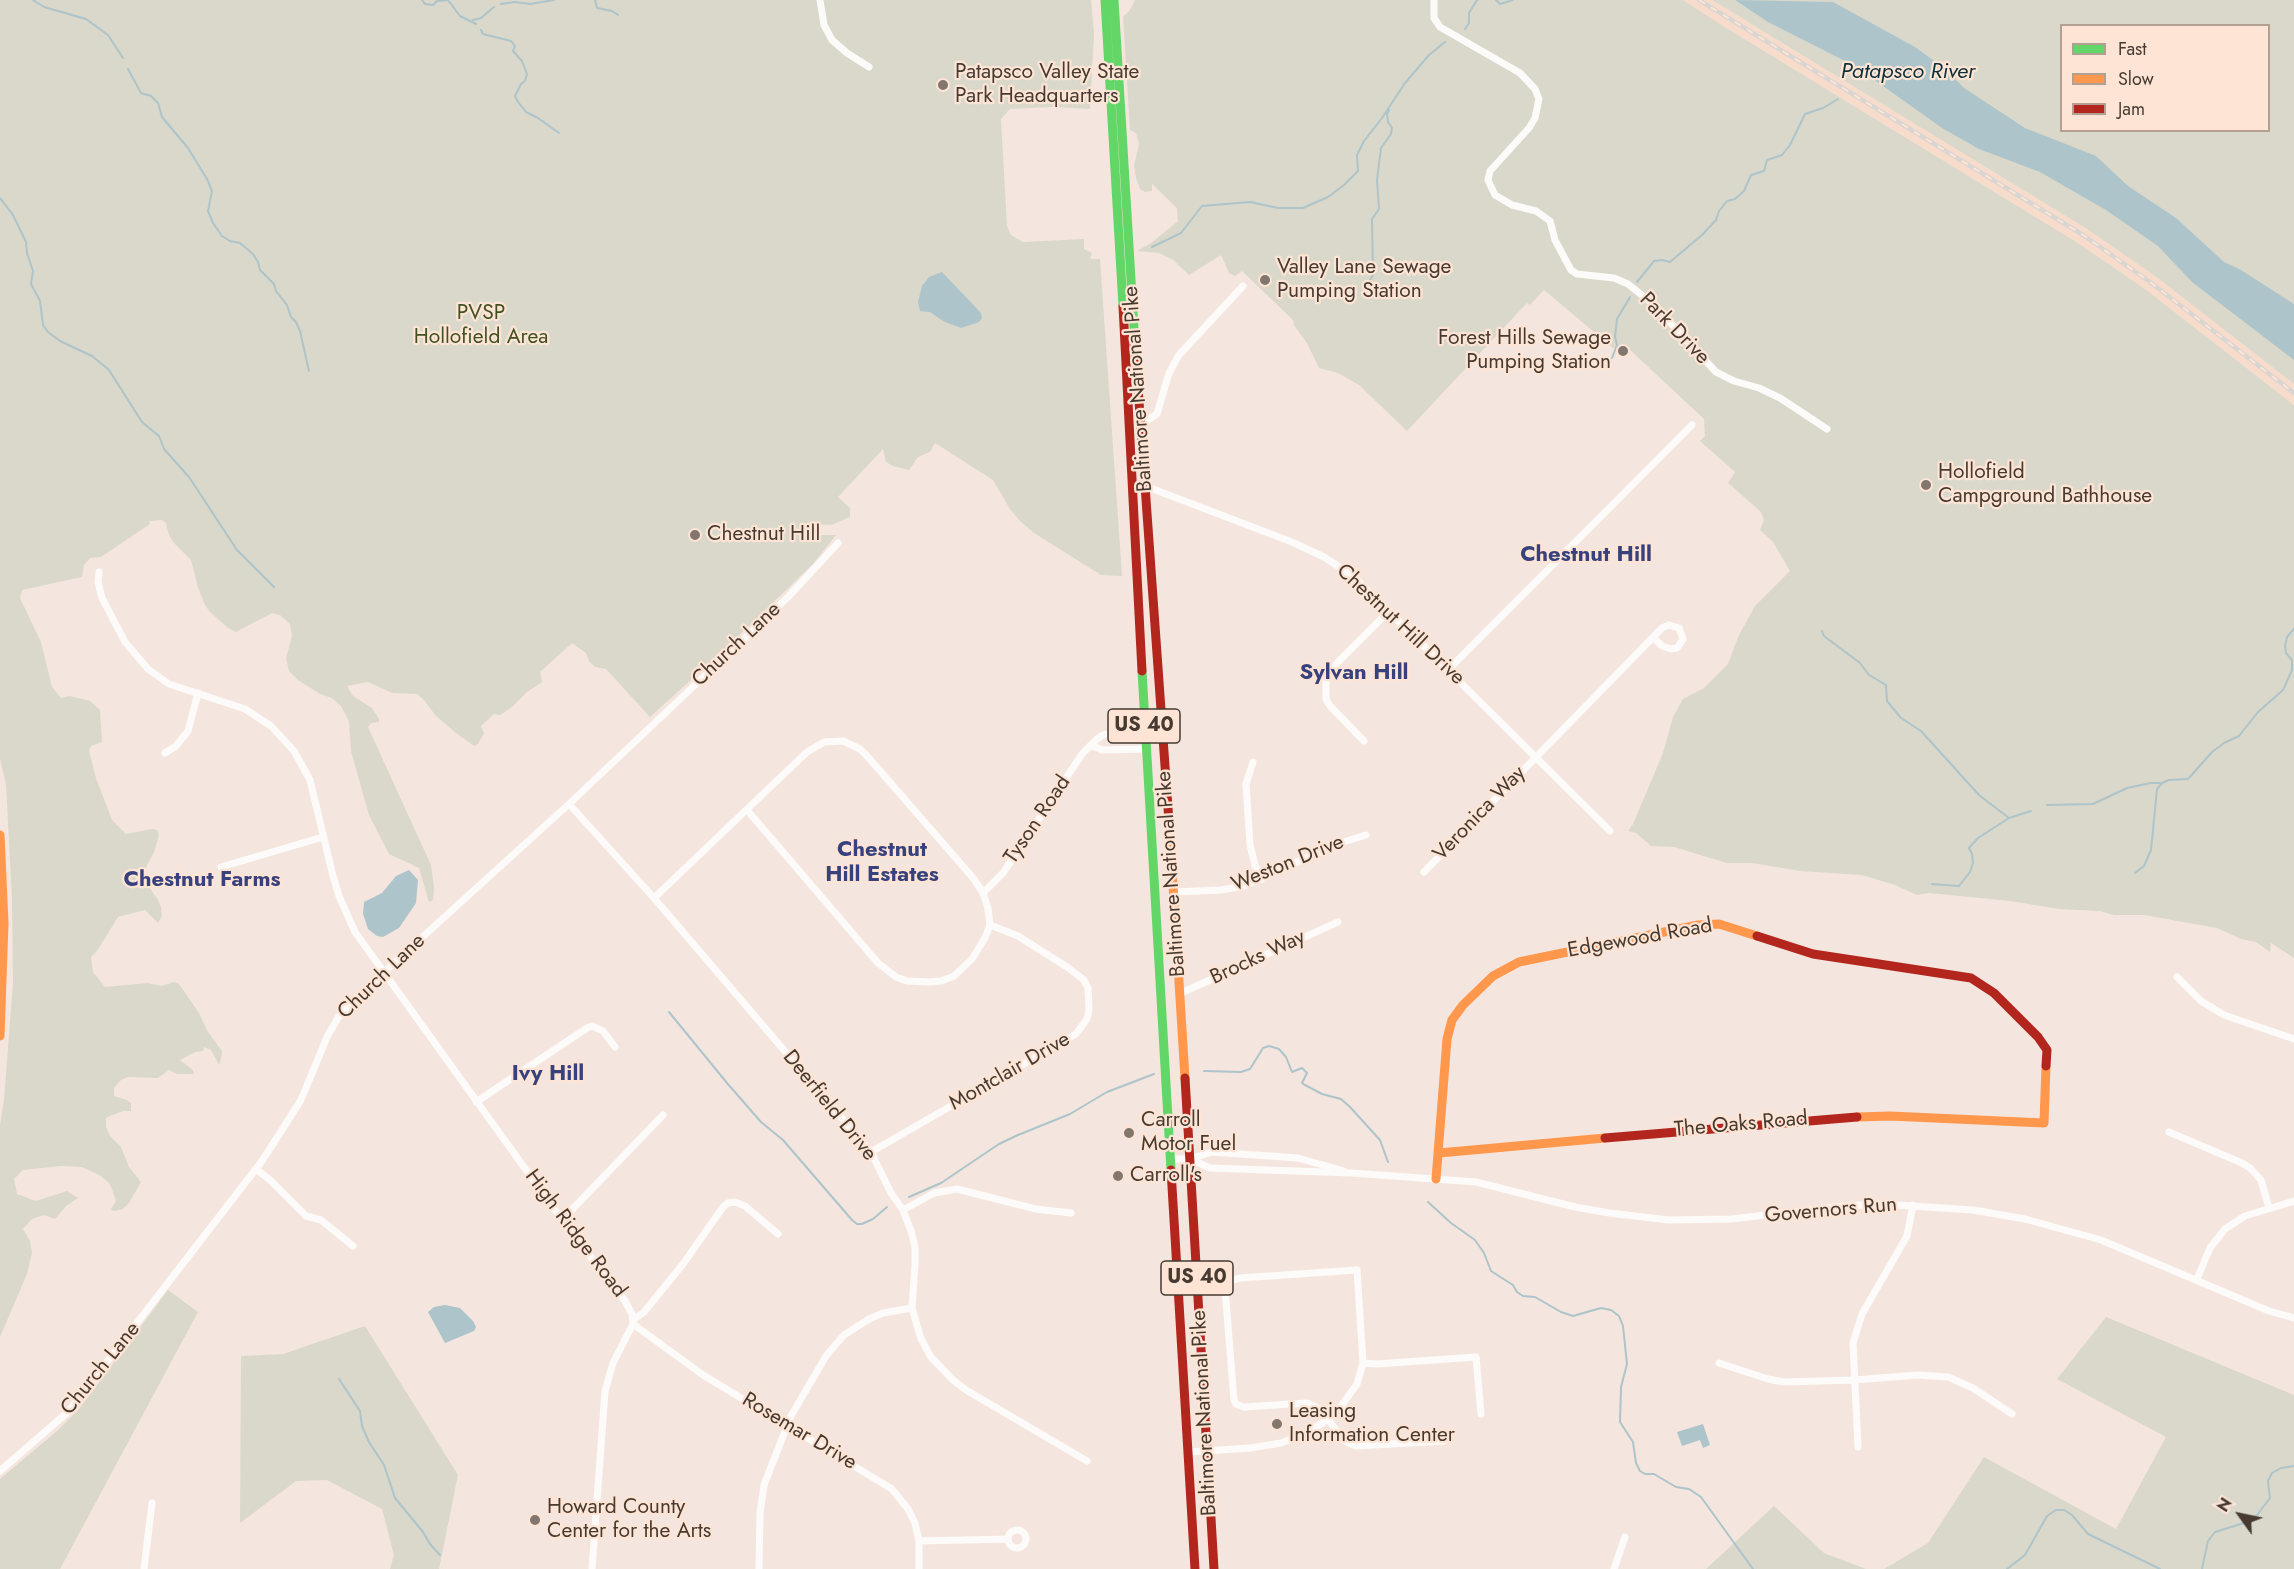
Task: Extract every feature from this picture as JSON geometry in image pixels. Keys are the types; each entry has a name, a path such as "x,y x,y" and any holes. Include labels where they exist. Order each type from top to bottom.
{"main road":[{"name":"Baltimore National Pike","path":"1107,0 1174,892 1214,1569"},
{"name":"Baltimore National Pike","path":"1107,0 1145,748 1195,1569"},
{"path":"0,835 4,923 0,1036"},
{"name":"Edgewood Road","path":"1436,1179 1450,1027 1463,1005 1493,976 1519,962 1710,924 1731,926 1814,954 1959,974 1983,984 2038,1037 2047,1050 2044,1123"},
{"name":"The Oaks Road","path":"1439,1153 1842,1117 1900,1116 2044,1123"}],"street":[{"path":"820,0 824,25 832,40 869,67"},
{"name":"Park Drive","path":"1434,0 1434,18 1440,27 1520,73 1535,89 1539,99 1535,118 1529,128 1490,171 1488,180 1495,195 1512,205 1536,211 1550,221 1555,240 1571,270 1577,274 1614,278 1628,284 1653,304 1716,372 1780,398 1827,429"},
{"path":"1140,425 1153,419 1161,407 1169,373 1179,355 1243,286"},
{"path":"1448,670 1692,425"},
{"name":"Chestnut Hill Drive","path":"1145,486 1292,542 1324,557 1353,576 1610,831"},
{"name":"Church Lane","path":"0,1471 69,1411 256,1169 281,1134 301,1100 332,1028 351,1003 569,804 788,597 838,543"},
{"name":"High Ridge Road","path":"99,572 98,582 102,598 133,654 158,678 169,684 245,709 265,721 283,737 294,751 309,780 336,886 355,932 562,1220 625,1300 633,1322 610,1369 605,1391 592,1569"},
{"path":"1364,741 1330,706 1326,699 1326,679 1337,663 1389,611"},
{"name":"Veronica Way","path":"1424,872 1653,638 1669,625 1679,628 1683,633 1683,639 1677,648 1668,649 1653,638"},
{"path":"165,753 176,746 188,731 198,693"},
{"name":"Tyson Road","path":"983,893 1003,873 1077,761 1091,745 1103,735 1144,727"},
{"path":"654,898 747,810 816,745 835,740 852,744 868,757 974,879 983,893 988,908 990,925 986,938 972,959 954,976 941,981 929,982 907,981 896,977 878,963 747,810"},
{"path":"1091,745 1102,750 1145,748"},
{"path":"1253,762 1246,784 1250,845 1255,865 1262,879"},
{"name":"Deerfield Drive","path":"569,804 654,898 871,1152 891,1193 903,1210 915,1247 912,1308 921,1339 930,1357 953,1380 1087,1461"},
{"name":"Weston Drive","path":"1174,892 1221,890 1244,886 1337,844 1366,835"},
{"path":"221,867 323,837"},
{"name":"Brocks Way","path":"1179,994 1338,922"},
{"name":"Montclair Drive","path":"871,1152 1067,1040 1076,1034 1087,1019 1088,988 1077,973 1018,936 990,925"},
{"path":"2177,977 2201,1001 2224,1016 2294,1039"},
{"path":"476,1102 592,1026 603,1031 615,1047"},
{"path":"562,1220 663,1115"},
{"path":"2169,1132 2250,1168 2261,1180 2269,1208"},
{"name":"Governors Run","path":"1170,1159 1190,1159 1212,1152 1298,1158 1352,1173"},
{"name":"Governors Run","path":"1190,1159 1210,1168 1352,1173 1476,1182 1575,1207 1669,1220 1731,1219 1844,1206 1913,1205 1982,1211 2058,1227 2101,1240 2269,1311 2294,1318"},
{"path":"256,1169 306,1216 321,1220 353,1246"},
{"path":"903,1210 934,1193 957,1189 1036,1209 1071,1213"},
{"path":"2197,1279 2210,1248 2225,1228 2245,1216 2294,1201"},
{"path":"633,1322 651,1304 683,1264 728,1203 735,1202 745,1206 778,1234"},
{"path":"1858,1447 1853,1343 1856,1328 1869,1300 1901,1249 1911,1223 1913,1205"},
{"path":"1188,1452 1250,1448 1281,1443 1309,1432 1328,1419 1339,1409 1353,1391 1363,1363 1357,1270 1232,1279 1226,1285 1233,1395 1236,1404 1244,1407 1307,1403 1317,1408 1328,1419 1343,1440 1356,1446 1443,1441"},
{"path":"759,1569 761,1500 769,1470 788,1425 826,1356 837,1341 869,1319 883,1313 912,1308"},
{"name":"Rosemar Drive","path":"633,1322 703,1376 892,1489 908,1509 915,1523 919,1541 919,1569"},
{"path":"1363,1363 1476,1357 1480,1414"},
{"path":"1719,1363 1784,1382 1918,1375 1948,1377 1973,1388 2012,1414"},
{"path":"144,1569 152,1503"},
{"path":"1614,1569 1624,1537"},
{"path":"919,1541 1008,1539"}],"shaded area":[{"path":"1683,0 1712,0 2087,229 2155,276 2294,384 2294,405 2145,289 2078,243"}],"green space":[{"name":"PVSP Hollofield Area","path":"0,0 1091,0 1094,34 1090,109 1053,107 1010,109 1001,119 1007,226 1011,235 1023,242 1084,239 1084,249 1092,253 1090,259 1100,259 1122,576 1101,575 1034,533 1010,509 993,480 935,443 930,452 918,457 909,470 886,462 883,449 838,497 850,508 850,517 831,525 813,524 807,530 819,535 836,535 813,564 723,651 650,717 606,669 595,667 589,661 586,653 572,643 540,672 542,682 527,692 512,707 500,715 494,714 481,726 484,733 478,744 474,746 435,715 417,694 392,693 368,682 347,686 353,696 372,708 379,719 379,722 371,723 368,727 431,865 434,887 433,900 429,902 419,868 389,854 369,815 351,751 349,721 341,706 332,698 320,694 298,680 289,671 286,658 292,636 290,624 280,615 272,613 236,632 228,628 209,611 204,603 191,560 174,543 166,523 162,520 149,521 150,524 101,557 90,558 84,565 82,577 22,590 20,598 41,642 52,687 61,698 70,696 90,701 100,710 102,742 91,746 89,751 96,778 112,820 126,834 152,829 157,830 159,835 143,878 158,900 162,916 158,923 145,910 118,917 91,957 93,972 105,987 148,983 161,986 175,982 179,984 199,1013 208,1032 222,1051 222,1055 219,1065 211,1050 204,1047 203,1051 195,1052 180,1060 193,1070 194,1074 177,1074 169,1070 158,1078 128,1077 121,1080 114,1088 114,1096 131,1103 131,1111 123,1111 106,1118 106,1127 110,1136 121,1147 129,1167 141,1182 123,1209 114,1211 111,1209 116,1201 110,1184 101,1176 82,1167 61,1166 23,1170 14,1179 17,1194 36,1201 67,1191 78,1198 66,1206 55,1219 44,1215 32,1219 23,1229 30,1241 32,1253 27,1274 0,1337 0,1125 13,983 12,899 6,784 0,759"},
{"path":"1135,0 1683,0 2078,243 2145,289 2294,405 2294,958 2271,943 2270,952 2256,942 2241,939 2217,928 2144,915 2114,915 2100,911 2059,909 2010,901 1929,893 1917,895 1895,885 1862,875 1800,871 1752,863 1727,863 1674,847 1651,846 1636,833 1628,831 1663,753 1673,717 1683,699 1704,688 1728,664 1738,637 1755,606 1790,571 1773,542 1760,530 1764,520 1761,512 1728,483 1735,472 1700,441 1705,436 1704,419 1628,348 1621,346 1613,348 1544,290 1530,305 1527,303 1407,431 1359,385 1338,373 1319,368 1307,343 1293,324 1294,321 1242,271 1235,276 1229,273 1221,255 1189,275 1173,260 1159,253 1137,251 1151,243 1178,221 1177,208 1152,184 1152,191 1145,192 1140,189 1136,178 1134,166 1139,144 1136,133 1130,130 1123,17"},
{"path":"1712,0 2294,0 2294,384 2155,276 2087,229"},
{"path":"168,1290 198,1312 60,1569 0,1569 0,1479 57,1431 79,1409"},
{"path":"2106,1317 2294,1395 2294,1569 1884,1569 1928,1543 1984,1457 2116,1529 2166,1437 2057,1379"},
{"path":"365,1326 458,1475 439,1569 390,1569 394,1555 382,1509 327,1480 296,1481 240,1523 241,1356 283,1354"},
{"path":"1774,1506 1824,1553 1866,1569 1706,1569"}],"water":[{"name":"Patapsco River","path":"1735,0 1833,2 1915,47 1945,69 1964,88 2025,128 2096,156 2128,186 2176,218 2224,262 2241,270 2294,304 2294,360 2192,282 2158,246 2106,210 2040,172 1979,149 1942,128 1855,66 1768,22"},
{"path":"942,272 981,313 982,318 979,322 961,328 943,321 930,312 920,311 918,302 922,286 929,277"},
{"path":"409,870 418,880 416,903 399,928 383,937 377,936 368,929 363,914 364,902 382,893 396,876"},
{"path":"445,1305 460,1308 473,1321 476,1327 474,1331 445,1343 428,1312 434,1307"},
{"path":"1703,1424 1710,1445 1703,1448 1700,1440 1682,1446 1677,1432"}],"waterway":[{"path":"33,0 44,7 86,19 108,35 123,58"},
{"path":"422,0 425,4 433,5 437,1 448,0 460,16 476,24"},
{"path":"501,4 515,2 530,4 554,0"},
{"path":"595,0 597,8 612,11 618,15"},
{"path":"1465,29 1469,23 1469,13 1477,0"},
{"path":"1496,0 1500,4 1513,0"},
{"path":"473,20 481,18 494,7"},
{"path":"481,30 483,34 511,41 515,46 513,51 522,61 527,74 515,96 518,102 526,112 559,133"},
{"path":"1152,247 1181,233 1202,206 1250,202 1278,208 1303,208 1328,197 1358,171 1357,155 1364,141 1405,83 1429,55 1445,42"},
{"path":"128,69 141,93 151,96 158,103 162,117 188,148 207,179 212,191 208,211 213,223 222,236 240,243 253,254 260,270 274,284 276,291 287,305 300,331 309,371"},
{"path":"1637,282 1654,261 1670,262 1702,235 1716,220 1719,211 1727,201 1735,199 1744,191 1751,175 1764,171 1767,160 1782,155 1790,145 1805,114 1823,108 1838,99"},
{"path":"1364,297 1364,290 1373,275 1372,219 1379,209 1377,180 1381,148 1391,134 1392,128 1388,122 1389,110"},
{"path":"0,198 13,215 26,242 33,271 31,284 40,301 43,325 60,341 92,356 109,370 142,422 159,436 164,449 189,477 237,550 274,587"},
{"path":"1612,358 1617,345 1615,337 1617,319 1630,297"},
{"path":"2135,873 2144,866 2151,850 2157,789 2169,780 2188,779 2212,752 2239,736 2258,712 2283,690 2292,670 2292,660 2286,653 2285,646 2287,637 2294,629"},
{"path":"1822,631 1824,636 1860,663 1869,675 1886,685 1887,701 1901,718 1921,731 1979,795 2009,818"},
{"path":"2047,805 2093,804 2127,788 2160,783"},
{"path":"1932,884 1959,886 1970,872 1973,863 1969,848 1978,838 2009,818 2031,811"},
{"path":"669,1012 761,1122 783,1140 852,1220 857,1224 862,1224 873,1219 887,1207"},
{"path":"1204,1071 1241,1072 1250,1069 1263,1048 1269,1046 1279,1049 1286,1057 1292,1072 1302,1068 1307,1073 1302,1083 1322,1094 1341,1099 1350,1107 1380,1140 1388,1162"},
{"path":"909,1197 941,1183 999,1144 1070,1114 1107,1092 1154,1074"},
{"path":"1428,1202 1451,1223 1475,1240 1484,1253 1491,1271 1513,1285 1523,1296 1535,1297 1573,1316 1601,1308 1611,1310 1619,1316 1623,1326 1627,1364 1621,1387 1620,1422 1633,1442 1636,1463 1640,1471 1645,1474 1654,1474 1676,1487 1689,1489 1701,1497 1753,1569"},
{"path":"339,1379 360,1411 362,1426 384,1465 395,1498 440,1555"},
{"path":"2202,1569 2208,1541 2215,1532 2247,1522 2257,1515 2270,1498 2268,1481 2272,1473 2281,1468 2294,1466"},
{"path":"2007,1569 2025,1555 2047,1516 2056,1510 2064,1510 2072,1515 2088,1534 2160,1569"}],"railway":[{"path":"1699,0 2083,235 2150,282 2294,393"}],"traffic: fast":[{"path":"1105,0 1123,306"},
{"path":"1114,0 1135,345"},
{"path":"1142,671 1171,1170"}],"traffic: slow":[{"path":"1169,822 1185,1078"},
{"path":"0,835 4,923 0,1036"},
{"path":"1436,1179 1447,1039 1452,1020 1463,1005 1493,976 1519,962 1698,925 1719,924 1757,936"},
{"path":"1857,1117 1890,1116 2044,1123 2046,1066"},
{"path":"1439,1153 1605,1138"}],"traffic: jam":[{"path":"1123,306 1142,671"},
{"path":"1135,345 1169,822"},
{"path":"1757,936 1813,954 1971,978 1994,993 2038,1037 2047,1050 2046,1066"},
{"path":"1185,1078 1214,1569"},
{"path":"1605,1138 1857,1117"},
{"path":"1171,1170 1195,1569"}],"place":[{"name":"Patapsco Valley State Park Headquarters","path":"943,85"},
{"name":"Valley Lane Sewage Pumping Station","path":"1265,280"},
{"name":"Forest Hills Sewage Pumping Station","path":"1623,351"},
{"name":"Hollofield Campground Bathhouse","path":"1926,485"},
{"name":"Chestnut Hill","path":"695,535"},
{"name":"Carroll Motor Fuel","path":"1129,1133"},
{"name":"Carroll's","path":"1118,1176"},
{"name":"Leasing Information Center","path":"1277,1424"},
{"name":"Howard County Center for the Arts","path":"535,1520"}],"district":[{"name":"Chestnut Hill","path":"1586,556"},
{"name":"Sylvan Hill","path":"1354,674"},
{"name":"Chestnut Hill Estates","path":"882,864"},
{"name":"Chestnut Farms","path":"202,881"},
{"name":"Ivy Hill","path":"548,1075"}]}
